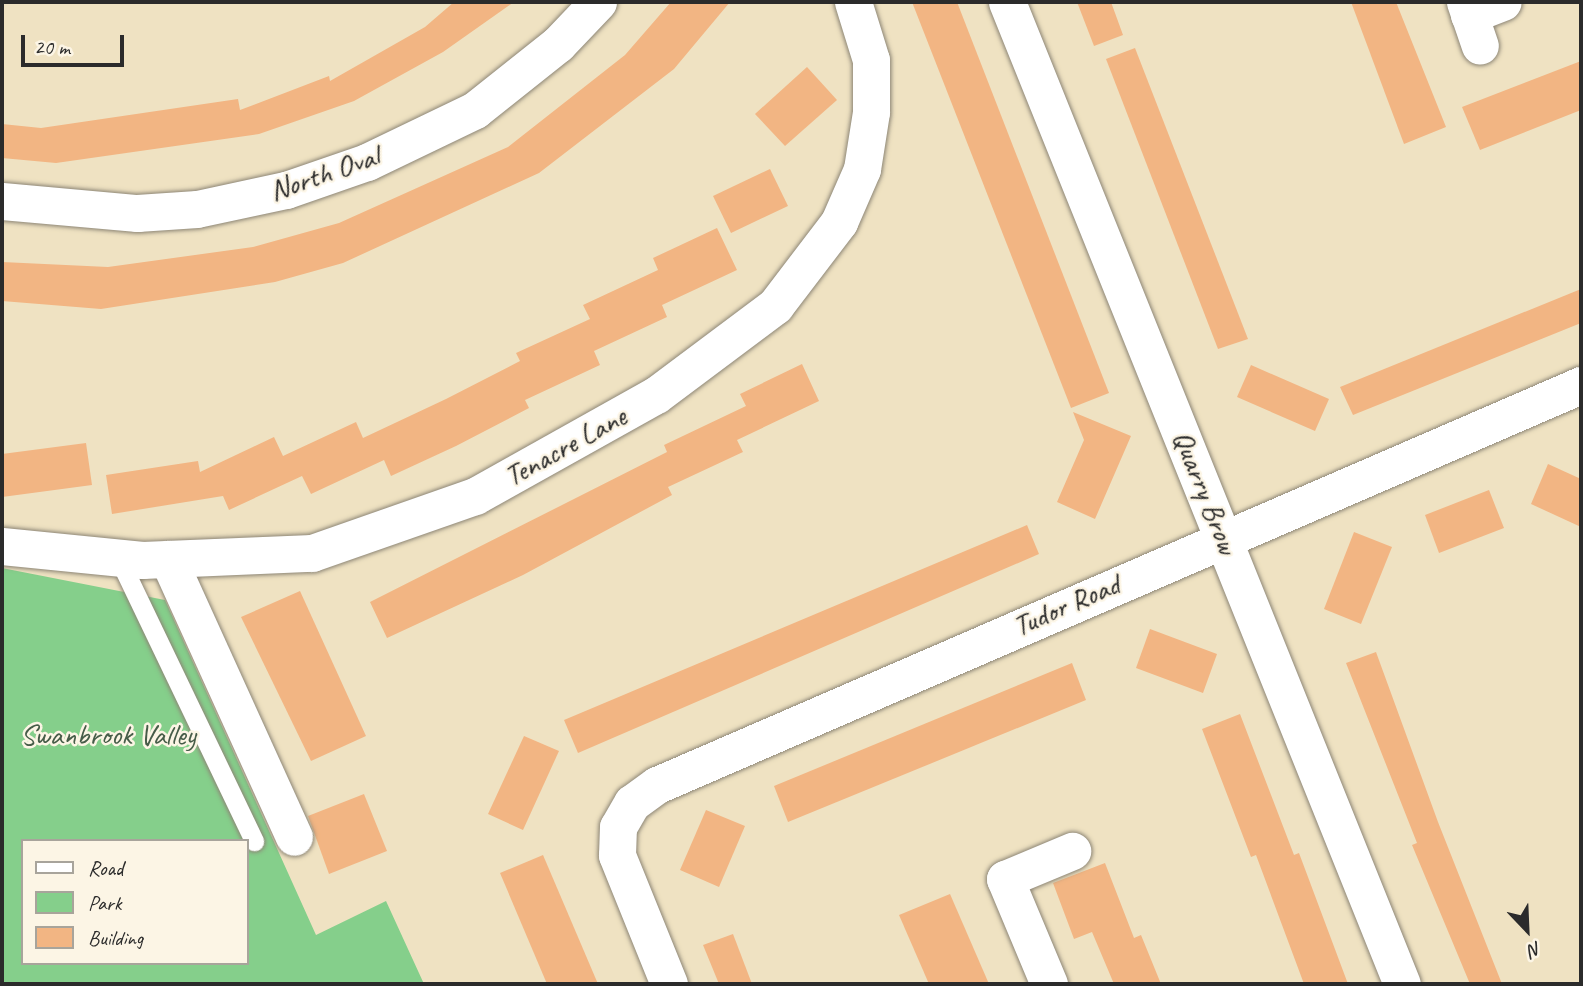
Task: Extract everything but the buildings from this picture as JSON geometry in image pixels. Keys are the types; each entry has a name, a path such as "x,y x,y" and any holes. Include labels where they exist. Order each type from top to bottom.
{"street":[{"name":"North Oval","path":"2,201 137,212 197,209 286,190 367,162 475,110 558,44 598,2"},
{"name":"Tenacre Lane","path":"2,546 119,559 312,553 414,520 534,465 656,395 741,336 808,269 839,222 862,169 871,60 853,2"},
{"name":"Quarry Brow","path":"1007,2 1402,984"},
{"path":"1471,21 1503,2"},
{"name":"Tudor Road","path":"669,984 624,881 618,827 632,803 657,785 1224,536 1581,385"},
{"path":"167,559 294,836"},
{"path":"1049,984 1005,879 1072,850"}],"lane":[{"path":"119,559 254,841"}],"green space":[{"name":"Swanbrook Valley","path":"2,568 165,600 316,935 386,901 424,984 2,984"}]}
